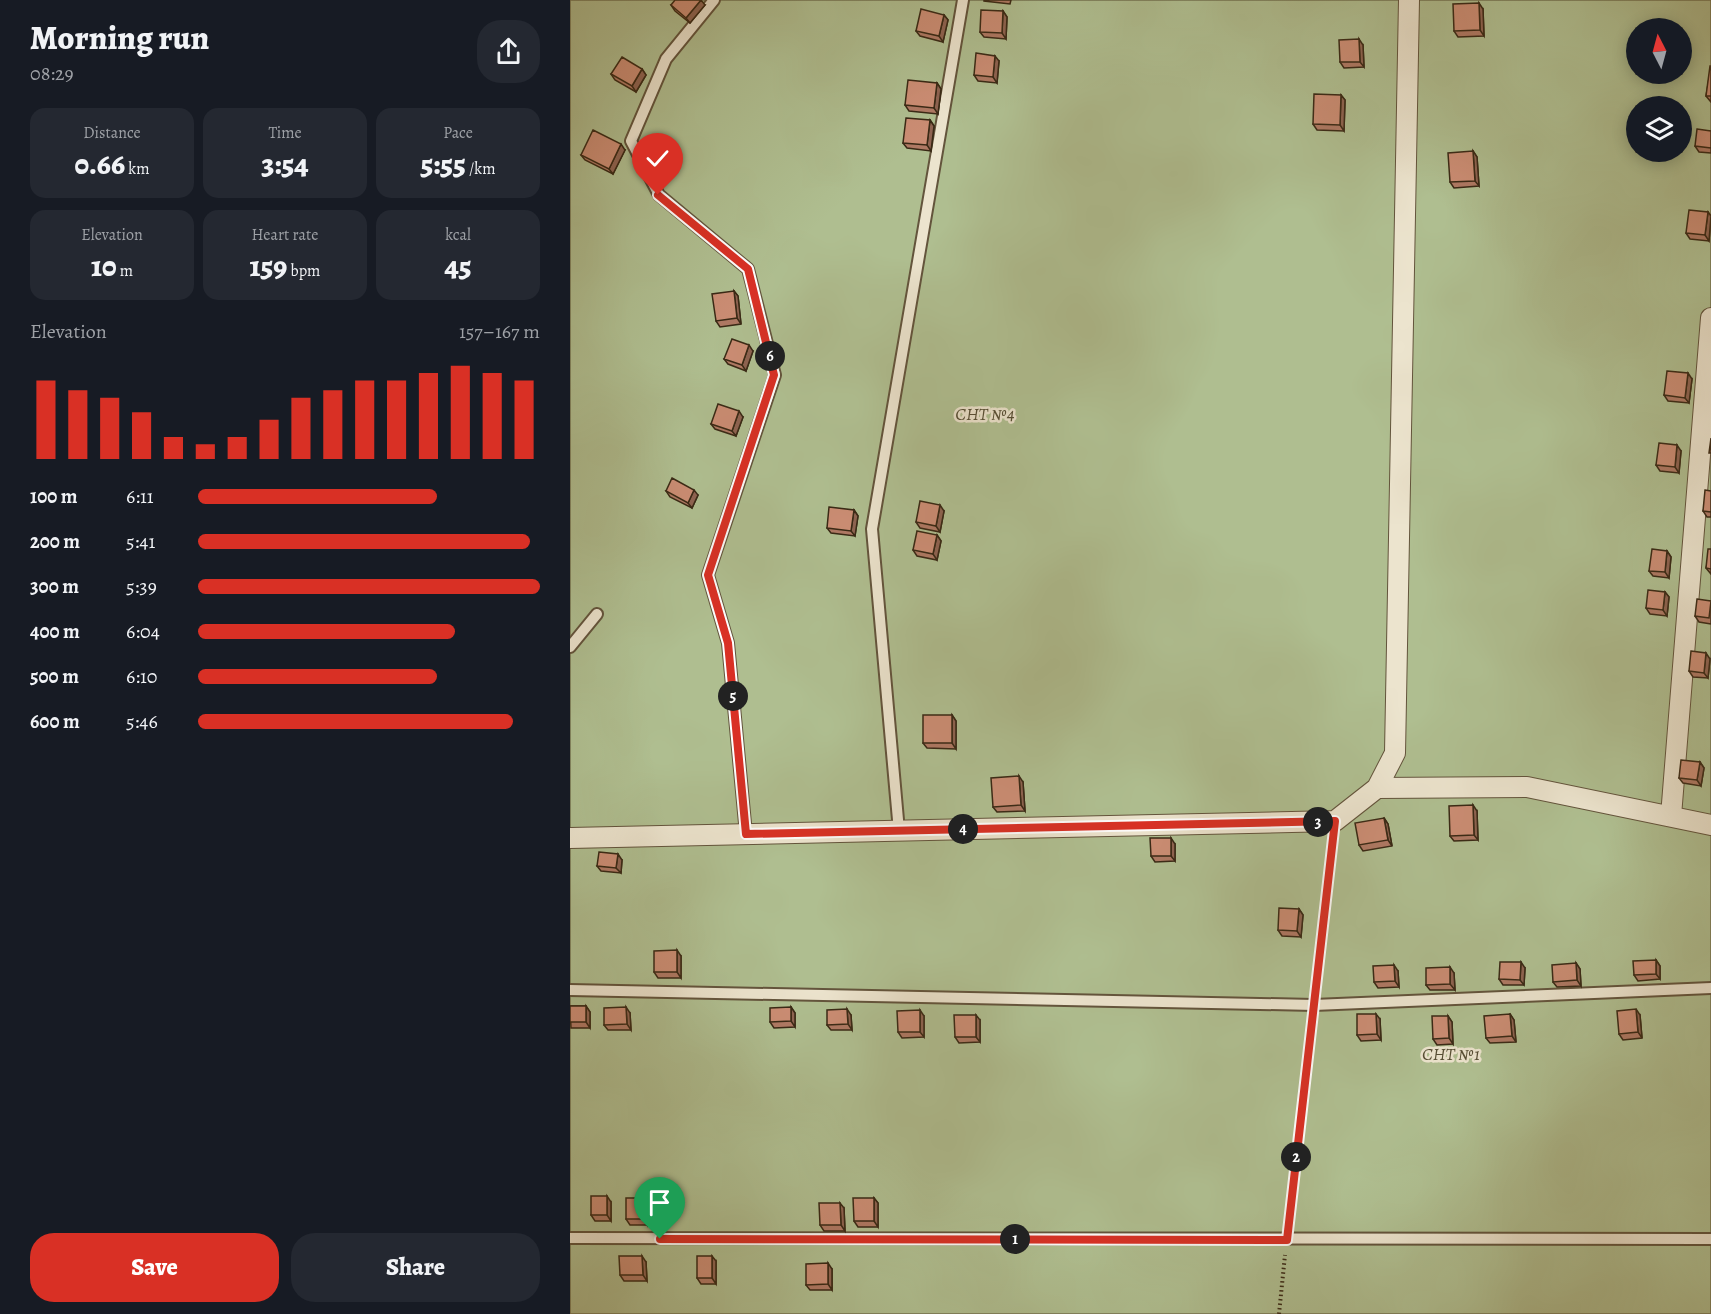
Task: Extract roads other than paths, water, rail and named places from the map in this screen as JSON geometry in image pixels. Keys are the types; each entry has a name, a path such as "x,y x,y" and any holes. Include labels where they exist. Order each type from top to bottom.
{"street":[{"path":"572,835 746,834 1335,821 1377,788 1395,753 1409,0"},
{"path":"1671,816 1711,318"},
{"path":"1377,788 1527,787 1711,825"}],"lane":[{"path":"714,0 666,59 631,141 658,195 748,269 774,375 708,575 728,643 746,834"},
{"path":"899,831 872,530 963,0"},
{"path":"570,647 597,614"},
{"path":"570,990 1314,1005 1711,988"},
{"path":"570,1238 1711,1239"}],"park label":[{"name":"СНТ №4","path":"985,414"},
{"name":"СНТ №1","path":"1451,1054"}]}
